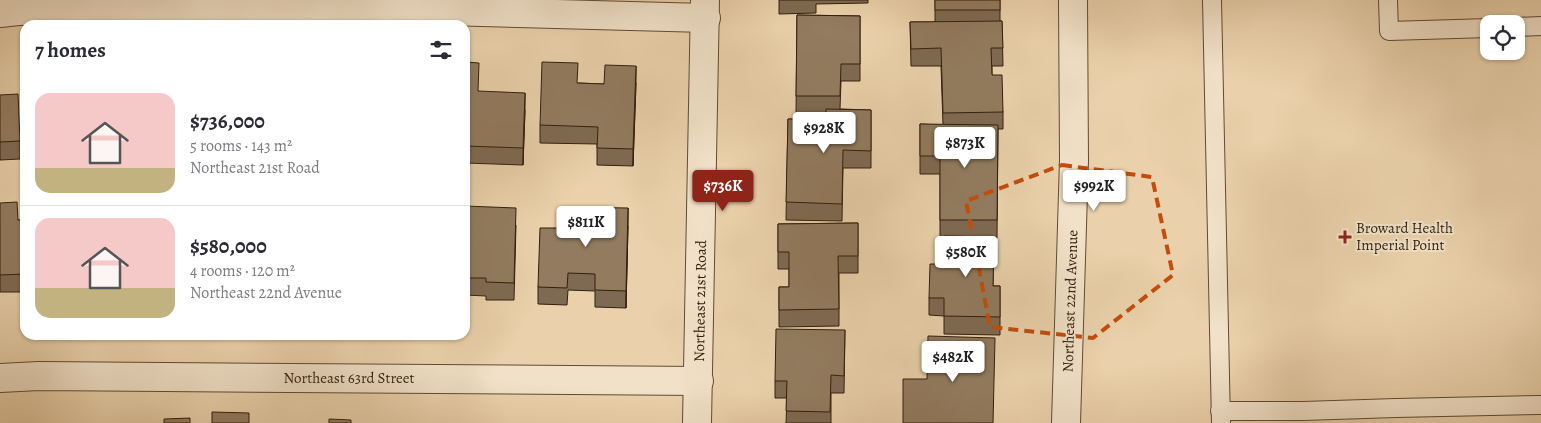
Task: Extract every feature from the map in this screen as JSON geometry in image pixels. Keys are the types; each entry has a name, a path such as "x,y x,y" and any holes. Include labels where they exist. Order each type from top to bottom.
{"street":[{"name":"Northeast 22nd Avenue","path":"1066,423 1074,160 1073,0"},
{"path":"0,13 293,7 706,9"},
{"name":"Northeast 21st Road","path":"697,423 706,9"},
{"name":"Northeast 63rd Street","path":"0,378 49,376 699,381"}],"lane":[{"path":"1212,0 1220,417 1303,411 1541,405"},
{"path":"1388,0 1388,31 1480,28"},
{"path":"1525,27 1541,26"}],"highlighted area":[{"path":"1062,165 1152,177 1173,275 1093,338 990,327 966,201"}],"building":[{"path":"935,0 1000,0 1000,10 935,10"},
{"path":"797,15 860,16 860,64 841,64 840,96 796,96"},
{"path":"1002,21 1003,48 991,48 992,75 1002,75 1003,112 943,113 941,48 911,49 910,22"},
{"path":"470,62 479,63 478,91 525,93 523,148 470,146"},
{"path":"542,62 578,63 577,83 604,84 605,65 636,66 633,149 597,148 598,127 540,125"},
{"path":"18,94 20,141 0,142 0,95"},
{"path":"826,109 871,110 871,151 843,150 842,204 786,202 788,119 826,120"},
{"path":"920,124 998,125 997,220 940,220 940,156 920,156"},
{"path":"17,202 18,220 20,220 20,274 0,275 0,203"},
{"path":"470,206 516,208 514,283 486,282 486,278 470,278"},
{"path":"562,207 628,208 626,291 595,290 595,274 568,273 567,288 538,287 540,228 561,228"},
{"path":"858,223 858,256 838,256 839,309 779,310 779,287 789,287 789,252 778,252 778,224"},
{"path":"944,236 994,237 993,286 1000,286 1000,317 944,316 944,298 929,298 930,264 943,264"},
{"path":"776,329 845,330 844,376 831,375 830,412 786,411 787,381 775,381"},
{"path":"928,336 995,338 993,423 903,423 903,379 927,379"},
{"path":"212,412 249,413 249,423 212,423"},
{"path":"190,418 190,423 164,423 164,419"},
{"path":"329,419 351,420 351,423 329,423"}],"place":[{"name":"Broward Health Imperial Point","path":"1345,237"}]}
